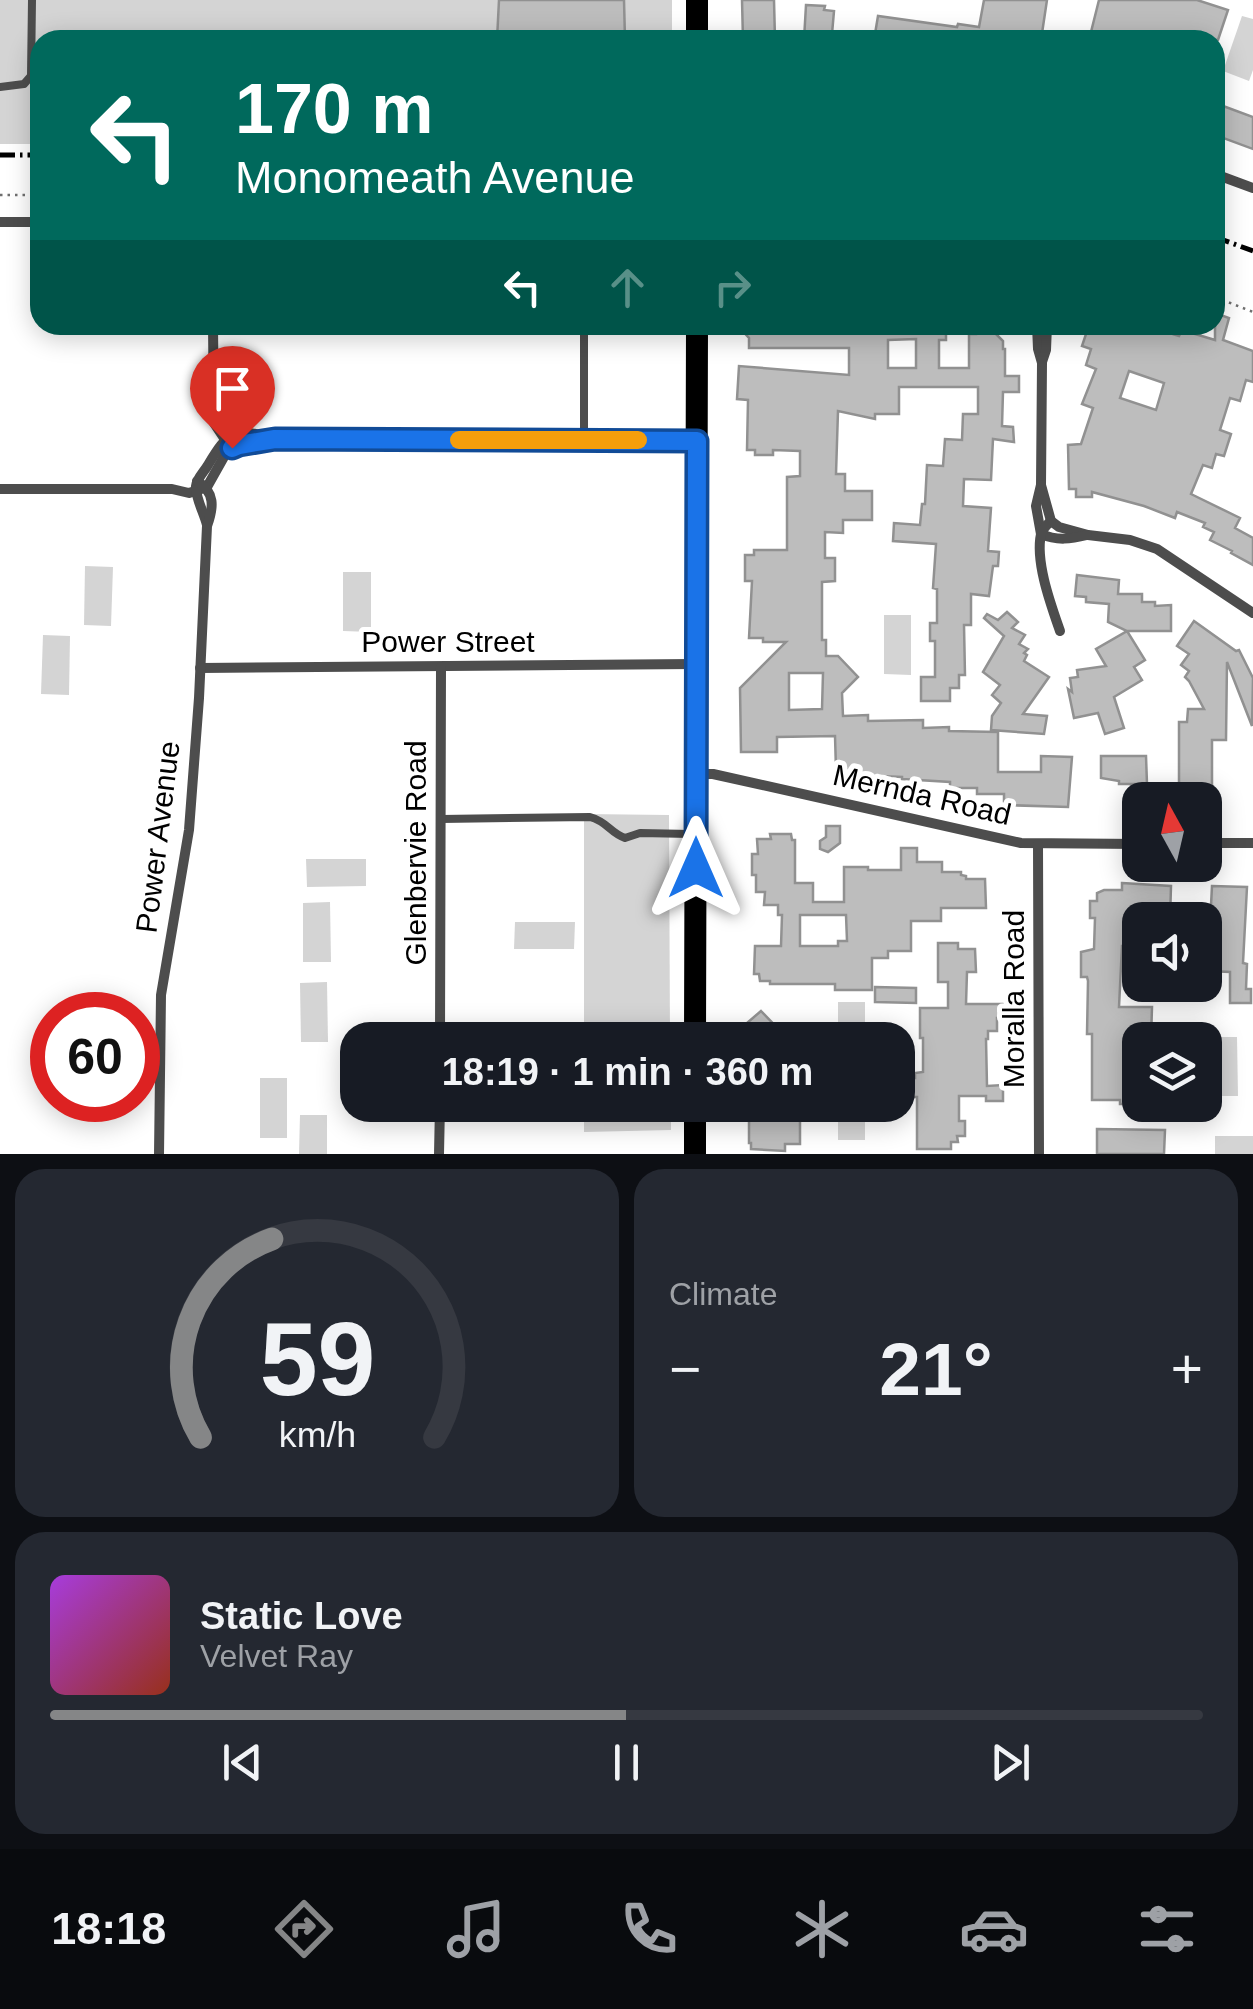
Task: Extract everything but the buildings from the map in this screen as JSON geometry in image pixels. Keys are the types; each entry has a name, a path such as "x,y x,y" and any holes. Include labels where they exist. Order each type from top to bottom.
{"main road":[{"path":"697,0 697,30"},
{"path":"695,1022 697,335"},
{"path":"695,1122 695,1154"}],"street":[{"path":"1225,178 1253,188"},
{"path":"0,222 30,222"},
{"path":"0,489 188,493 200,486 226,455 228,444 214,423 213,335"},
{"path":"1037,335 1042,363 1041,485 1051,521 1088,535 1157,548 1253,612"},
{"path":"1042,363 1046,335"},
{"path":"228,444 275,439 697,441"},
{"path":"1041,485 1036,512 1044,579 1060,631"},
{"name":"Power Avenue","path":"159,1154 161,995 189,830 207,526 212,512 212,500 200,486"},
{"path":"1041,534 1051,521"},
{"path":"1041,534 1052,539 1088,535"},
{"name":"Power Street","path":"200,668 696,664"},
{"name":"Glenbervie Road","path":"440,1022 441,667"},
{"name":"Mernda Road","path":"696,774 719,775 1021,843 1122,844"},
{"path":"1222,843 1253,843"},
{"name":"Moralla Road","path":"1038,844 1039,1154"},
{"path":"439,1154 440,1122"}],"lane":[{"path":"32,0 32,30"},
{"path":"0,87 24,84 30,77"},
{"path":"584,335 584,440"},
{"path":"441,819 590,817 603,820 616,835 625,838 640,833 696,834"}],"path":[{"path":"0,195 30,196"},
{"path":"1225,301 1253,312"}],"shaded area":[{"path":"0,0 672,0 672,30 30,30 30,144 0,144"},
{"path":"1242,16 1253,19 1253,70 1249,81 1225,72"},
{"path":"85,566 113,567 111,626 84,625"},
{"path":"343,572 371,572 371,632 343,631"},
{"path":"884,615 911,615 911,675 884,674"},
{"path":"43,635 70,636 69,695 41,694"},
{"path":"584,814 669,815 670,1022 584,1022"},
{"path":"306,859 366,859 366,886 307,887"},
{"path":"330,902 331,962 303,962 303,903"},
{"path":"515,922 575,922 574,949 514,949"},
{"path":"327,982 328,1042 301,1042 300,983"},
{"path":"838,1002 865,1002 865,1022 838,1022"},
{"path":"1222,1037 1237,1037 1238,1096 1222,1096"},
{"path":"260,1078 287,1078 287,1138 260,1138"},
{"path":"300,1115 327,1115 327,1154 299,1154"},
{"path":"584,1122 671,1122 671,1130 584,1132"},
{"path":"838,1122 865,1122 865,1140 838,1140"},
{"path":"1215,1136 1253,1136 1253,1154 1215,1154"}],"tram line":[{"path":"693,0 693,30"},
{"path":"692,1022 693,335"},
{"path":"691,1154 692,1122"}],"railway":[{"path":"0,155 30,155"},
{"path":"1225,241 1253,251"}],"slow traffic":[{"path":"459,440 638,440"}],"route":[{"path":"232,448 275,439 697,441 696,868"}]}
